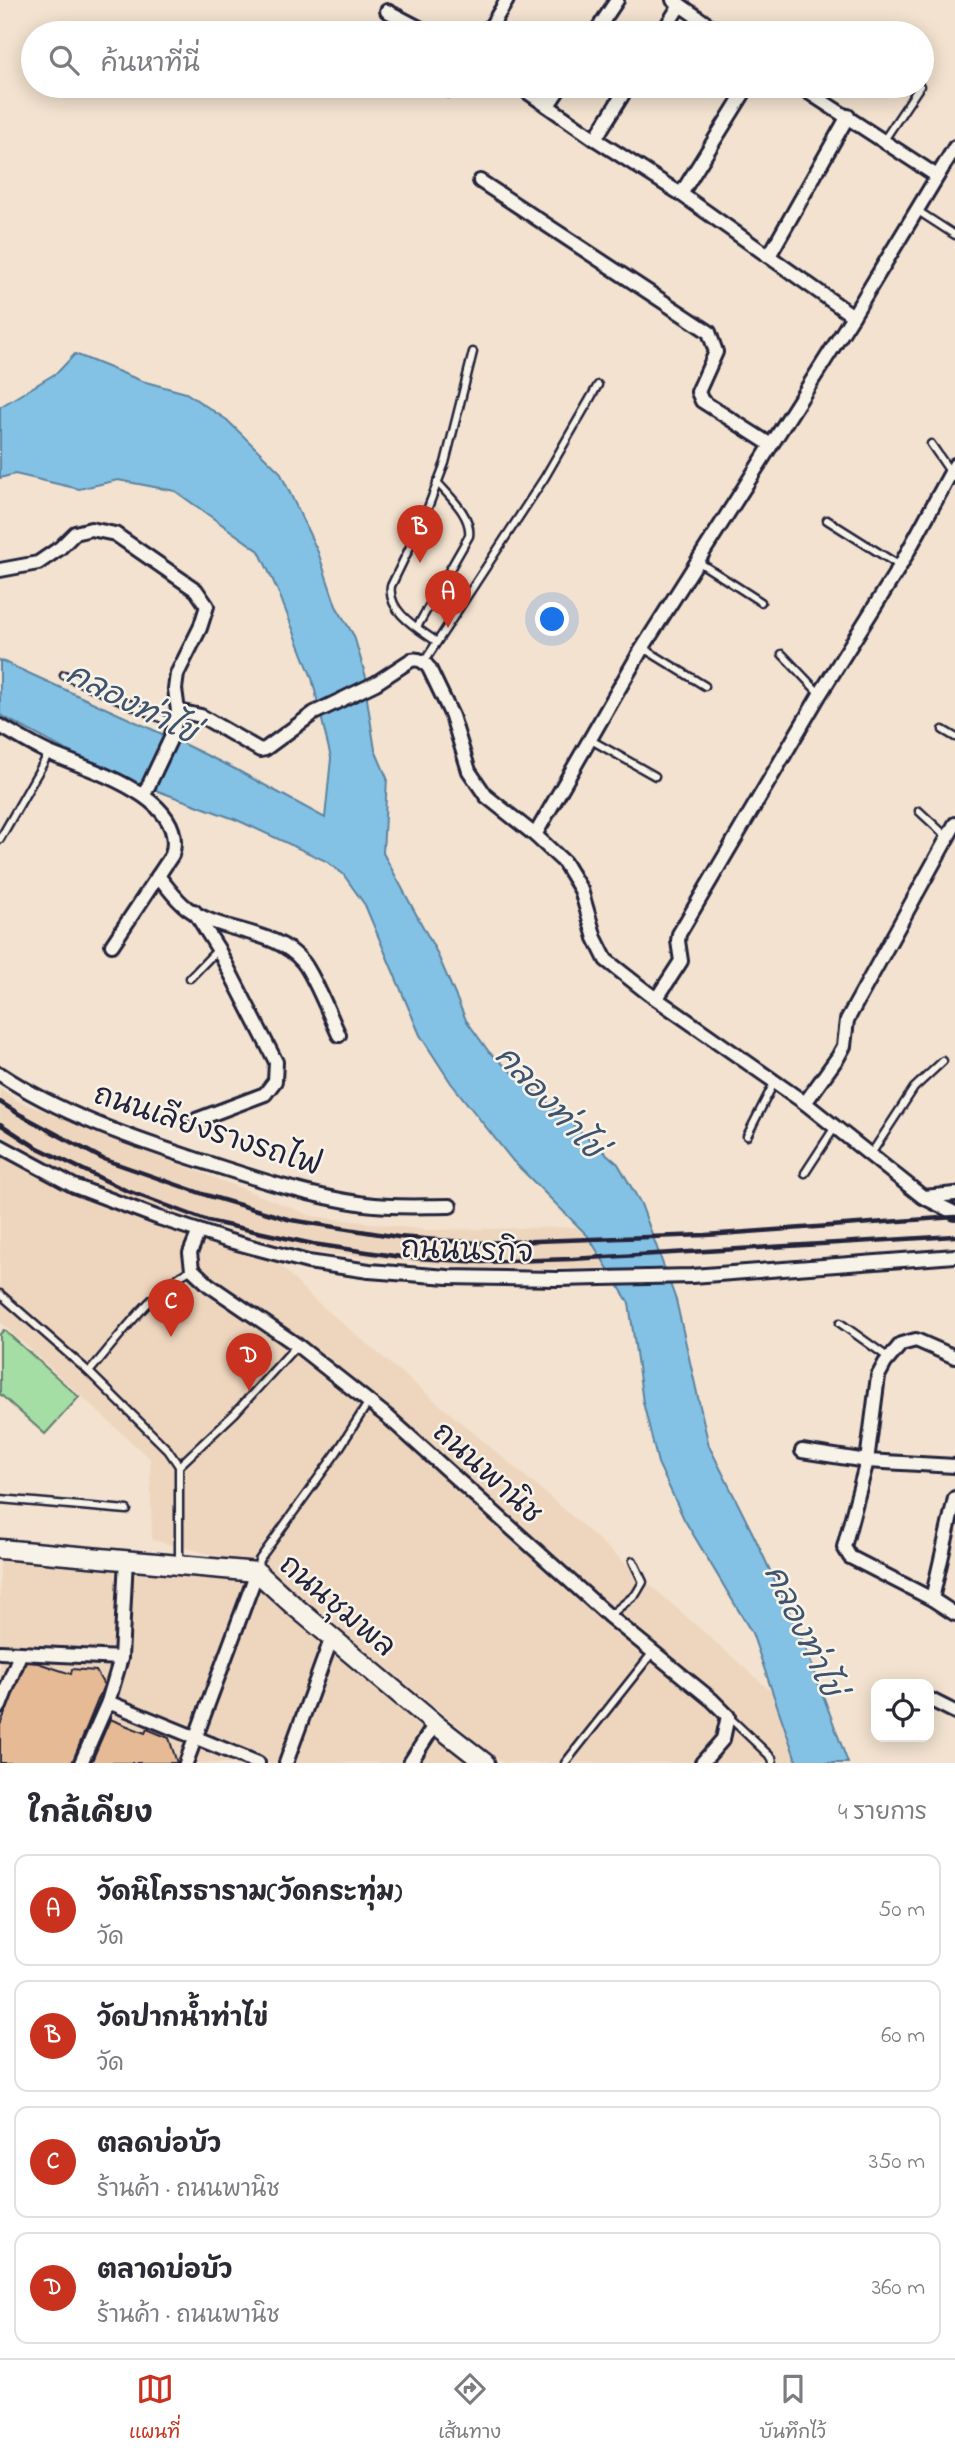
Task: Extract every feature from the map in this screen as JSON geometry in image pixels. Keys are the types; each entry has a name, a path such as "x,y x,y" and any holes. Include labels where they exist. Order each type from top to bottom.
{"main road":[{"name":"ถนนชุมพล","path":"0,1549 126,1558 257,1572 435,1724 485,1763"}],"street":[{"path":"494,21 507,0"},
{"path":"603,21 617,0"},
{"path":"668,21 677,3 703,21"},
{"path":"387,11 406,21"},
{"path":"539,98 595,139 681,194 853,316"},
{"path":"549,104 553,98"},
{"path":"595,139 621,98"},
{"path":"681,194 741,98"},
{"path":"818,98 937,176"},
{"path":"769,256 848,116"},
{"path":"536,835 643,648 853,316 955,147"},
{"path":"480,181 709,332 716,352 698,392 702,401 771,445"},
{"path":"657,999 681,961 679,934 820,695 900,566 953,469"},
{"path":"0,570 38,563 60,548 75,533 91,529 115,534 196,590 207,606 200,628 177,674 175,690 178,710 171,738 144,794"},
{"path":"178,710 201,716 260,750 314,713 376,683 411,660 424,662 452,716 469,771 486,796 536,835 564,862 581,890 595,938 606,960 774,1083 806,1103 923,1197 955,1213"},
{"path":"0,726 49,753 144,794 168,820 175,845 172,855 113,945"},
{"path":"806,1103 838,1058 844,1045 847,1020 955,824"},
{"path":"158,876 187,908 219,924 289,949 304,964 339,1035"},
{"path":"194,911 218,949 276,1062 275,1081 265,1094 196,1119"},
{"name":"ถนนเลียงรางรถไฟ","path":"0,1074 21,1088 117,1132 278,1186 363,1204 450,1206"},
{"name":"ถนนนรกิจ","path":"0,1146 74,1186 199,1231 308,1262 369,1271 448,1277 557,1279 692,1276 955,1256"},
{"path":"923,1197 955,1195"},
{"path":"192,1269 190,1253 199,1231"},
{"name":"ถนนพานิช","path":"192,1269 209,1285 298,1345 396,1425 609,1616 728,1716"},
{"path":"955,1357 916,1340 901,1344 889,1358 878,1377 867,1461 844,1547 849,1557 932,1599 955,1614"},
{"path":"802,1451 867,1461 955,1466"},
{"path":"932,1599 955,1498"},
{"path":"81,1763 108,1702 121,1658 126,1558"},
{"path":"186,1763 257,1572"},
{"path":"286,1763 332,1637"},
{"path":"0,1652 121,1658"},
{"path":"0,1706 20,1654"},
{"path":"108,1702 258,1763"},
{"path":"934,1702 955,1712"},
{"path":"702,1763 723,1739 728,1716"},
{"path":"410,1763 435,1724"}],"lane":[{"path":"884,140 912,98"},
{"path":"918,211 955,235"},
{"path":"437,642 393,604 390,593 445,463 473,352"},
{"path":"424,662 545,477 598,385"},
{"path":"931,443 953,469"},
{"path":"417,627 469,536 470,528 464,515 437,482"},
{"path":"827,520 900,566"},
{"path":"698,561 761,602"},
{"path":"643,648 705,686"},
{"path":"782,654 820,695"},
{"path":"64,675 175,725"},
{"path":"943,730 955,737"},
{"path":"591,740 655,776"},
{"path":"0,839 49,753"},
{"path":"919,811 947,837"},
{"path":"190,978 218,949"},
{"path":"871,1154 914,1088 943,1061"},
{"path":"747,1136 774,1083"},
{"path":"805,1173 835,1127"},
{"path":"89,1372 173,1278 192,1269"},
{"path":"0,1294 89,1372 168,1450 179,1466 179,1563"},
{"path":"840,1323 889,1358"},
{"path":"179,1466 235,1413 298,1345"},
{"path":"257,1572 259,1560 368,1403"},
{"path":"0,1499 127,1510"},
{"path":"609,1616 636,1594 643,1581 633,1560"},
{"path":"565,1763 653,1652"},
{"path":"728,1716 772,1758 773,1763"}],"shaded area":[{"path":"0,1088 14,1099 312,1216 427,1230 579,1227 608,1268 472,1268 304,1251 127,1199 48,1165 0,1134"},
{"path":"0,1151 73,1193 278,1263 311,1297 550,1497 772,1692 797,1763 503,1763 263,1567 152,1540 150,1459 0,1322"},
{"path":"0,1556 247,1577 269,1591 480,1763 0,1763"}],"green space":[{"path":"4,1330 79,1397 45,1434 0,1394 0,1334"}],"water":[{"path":"75,354 142,381 186,393 227,420 280,472 318,552 336,606 354,636 367,681 375,750 387,778 383,853 436,951 466,1020 489,1052 618,1164 641,1204 676,1300 709,1446 804,1644 848,1763 797,1763 752,1633 684,1519 658,1463 643,1402 629,1303 588,1236 513,1161 451,1083 420,1035 365,905 343,874 326,861 237,820 128,780 0,715 0,660 235,769 325,818 331,758 312,678 278,591 259,551 175,491 118,480 79,489 15,474 0,478 0,407 58,372"}],"building":[{"path":"26,1662 38,1663 71,1674 72,1669 96,1671 104,1685 72,1763 0,1763 0,1725"},
{"path":"110,1719 145,1733 147,1729 169,1738 177,1763 91,1763"}],"railway":[{"path":"0,1102 103,1159 206,1195 291,1220 398,1237 478,1243 706,1235 955,1217"},
{"path":"0,1124 34,1146 125,1190 208,1221 313,1244 401,1257 481,1262 572,1259 955,1236"}],"place":[{"name":"วัดปากน้ำท่าไข่","path":"420,563"},
{"name":"วัดนิโครธาราม(วัดกระทุ่ม)","path":"448,628"},
{"name":"ตลดบ่อบัว","path":"171,1337"},
{"name":"ตลาดบ่อบัว","path":"249,1391"}],"water label":[{"name":"คลองท่าไข่","path":"132,702"},
{"name":"คลองท่าไข่","path":"550,1101"},
{"name":"คลองท่าไข่","path":"804,1630"}]}
